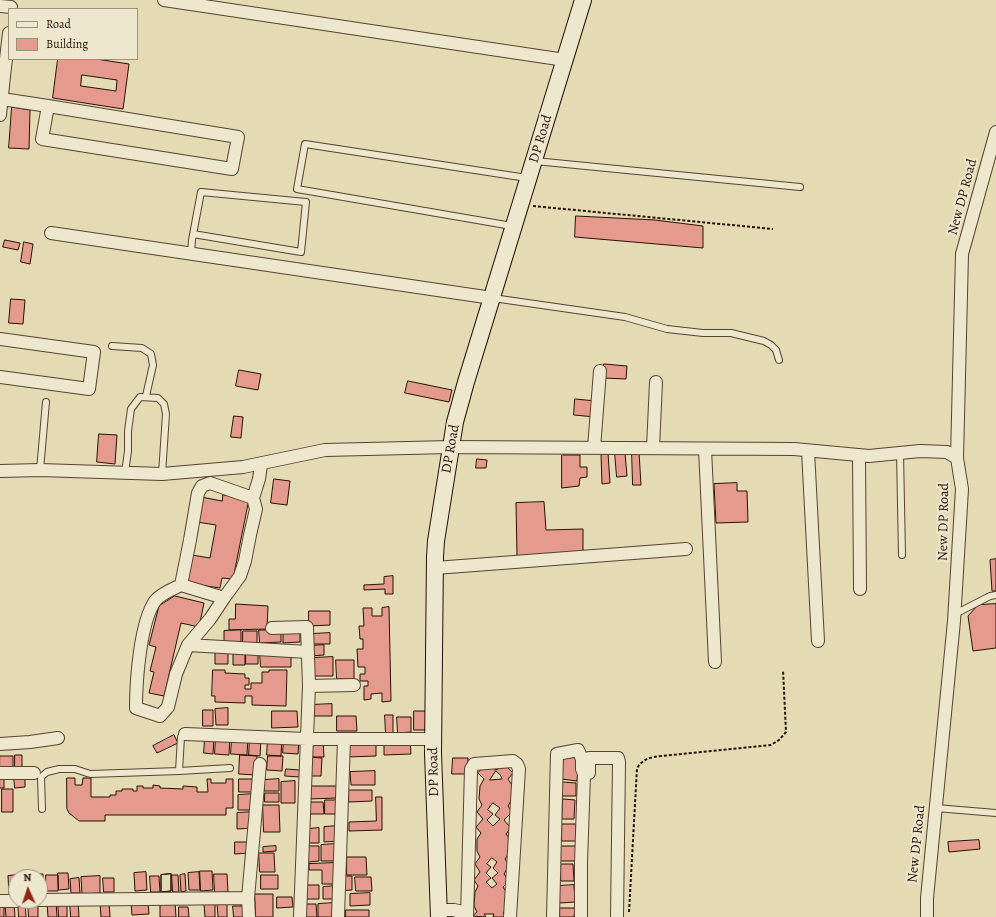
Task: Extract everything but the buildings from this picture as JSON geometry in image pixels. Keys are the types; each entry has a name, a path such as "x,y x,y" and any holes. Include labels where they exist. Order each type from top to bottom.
{"street":[{"path":"164,0 565,60"},
{"name":"DP Road","path":"443,912 433,739 435,555 450,447 464,388 583,0"},
{"path":"0,115 2,100 2,76 8,40"},
{"path":"2,100 48,106 238,137 232,169 42,139 48,106"},
{"name":"New DP Road","path":"926,917 955,614 962,489 957,458 962,254 996,132"},
{"path":"51,233 492,298"},
{"path":"0,339 94,352 89,389 0,377"},
{"path":"594,448 600,372"},
{"path":"653,448 656,382"},
{"path":"0,471 40,470 162,474 243,467 325,450 450,447 794,449 870,456 920,450 947,452 957,458"},
{"path":"705,449 715,662"},
{"path":"808,451 818,641"},
{"path":"860,455 860,589"},
{"path":"224,598 181,585 155,601 145,623 136,679 136,708 160,716 168,707 176,674 188,645 210,619 240,576 245,561 256,509 253,498 259,479 261,464"},
{"path":"181,585 198,493 202,486 210,483 253,498"},
{"path":"435,555 686,549"},
{"path":"272,628 307,627 309,686 300,917"},
{"path":"188,645 308,652"},
{"path":"309,686 354,685"},
{"path":"185,734 307,739 433,739"},
{"path":"0,744 58,738"},
{"path":"338,917 344,739"},
{"path":"553,917 557,754 578,750 582,759 582,769 584,774 581,917"},
{"path":"586,917 589,758 618,758 617,917"},
{"path":"464,917 471,768 474,764 513,761 517,764 519,769 510,917"},
{"path":"249,917 248,898 260,764"},
{"path":"0,773 34,773"},
{"path":"48,900 248,898"},
{"path":"443,912 459,911 464,917"}],"lane":[{"path":"514,226 296,188 305,144 528,178"},
{"path":"534,161 800,187"},
{"path":"191,254 194,234 201,192 306,202 301,252 194,234"},
{"path":"492,298 625,317 667,329 687,332 731,334 764,341 772,345 776,350 778,360"},
{"path":"112,346 142,348 151,354 153,365 146,396"},
{"path":"125,473 131,409 140,397 146,396 158,398 164,404 166,414 162,474"},
{"path":"40,470 46,402"},
{"path":"900,453 902,555"},
{"path":"955,614 990,596 996,596"},
{"path":"179,771 181,736 185,734"},
{"path":"42,809 41,777 47,772 59,769 74,769 90,774 230,768"},
{"path":"936,808 996,813"}],"path":[{"path":"520,205 773,229"},
{"path":"629,917 637,768 641,762 647,758 771,745 779,740 786,732 783,670"}]}
